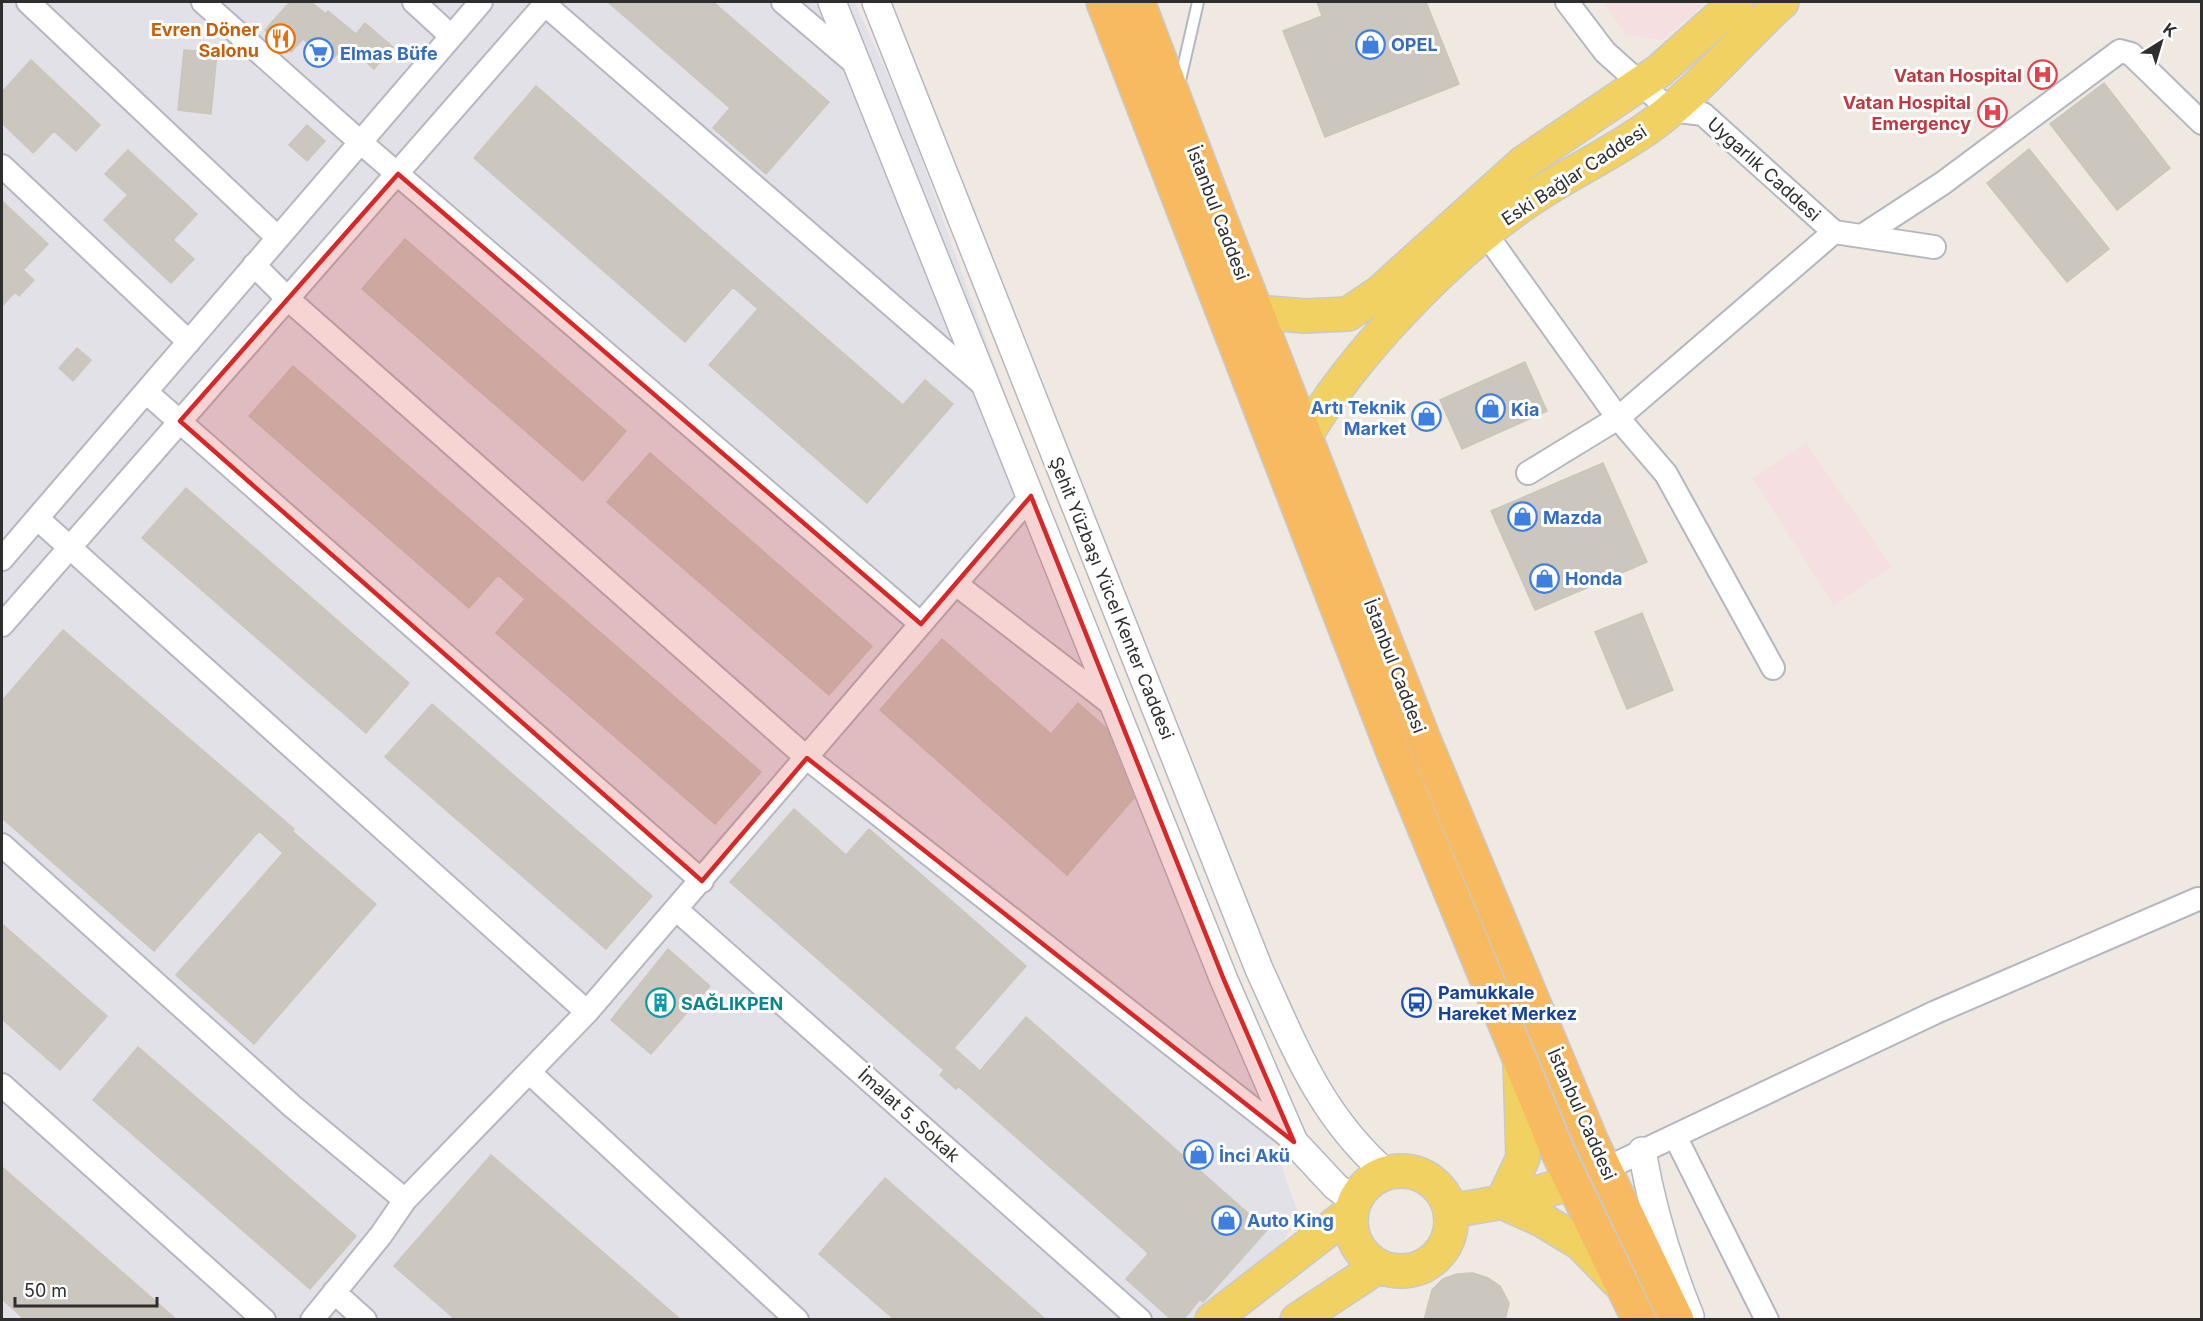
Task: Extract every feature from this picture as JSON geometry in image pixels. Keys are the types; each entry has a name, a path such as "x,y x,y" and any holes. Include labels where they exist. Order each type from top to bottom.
{"highway":[{"name":"İstanbul Caddesi","path":"1103,2 1393,752 1573,1183 1639,1320"},
{"name":"İstanbul Caddesi","path":"1138,2 1256,312 1423,737 1605,1169 1677,1320"},
{"path":"1573,1183 1605,1169"}],"main road":[{"name":"Eski Bağlar Caddesi","path":"1256,312 1305,316 1348,314 1379,292 1523,163 1639,82 1659,71 1736,2"},
{"name":"Eski Bağlar Caddesi","path":"1305,437 1324,404 1423,290 1520,206 1646,129 1670,110 1782,2"},
{"path":"1502,1202 1523,1158 1520,1059"},
{"path":"1403,1170 1419,1174 1434,1183 1445,1195 1451,1210 1452,1227 1447,1243 1438,1256 1424,1266 1409,1271 1392,1271 1378,1266 1364,1255 1356,1243 1350,1225 1353,1207 1359,1192 1371,1180 1386,1173 1403,1170"},
{"path":"1451,1210 1502,1202 1573,1183"},
{"path":"1502,1202 1542,1220 1580,1243 1623,1287"},
{"path":"1212,1320 1353,1207"},
{"path":"1297,1320 1378,1266"}],"street":[{"path":"28,2 277,237"},
{"path":"414,2 451,36"},
{"path":"2,559 359,141 481,2"},
{"path":"2,625 398,174 544,2 987,388"},
{"path":"783,2 857,65"},
{"name":"Şehit Yüzbaşı Yücel Kenter Caddesi","path":"832,2 1224,980 1294,1142 1353,1207"},
{"name":"Şehit Yüzbaşı Yücel Kenter Caddesi","path":"876,2 1259,969 1311,1082 1351,1138 1386,1173"},
{"path":"1567,2 1605,52 1670,110"},
{"path":"215,5 359,141 921,624"},
{"path":"1862,236 1943,183 2120,51 2131,54 2202,123"},
{"name":"Uygarlık Caddesi","path":"1670,110 1703,114 1834,232 1934,247"},
{"path":"2,166 189,342"},
{"path":"1528,473 1618,418 1834,232"},
{"path":"1486,234 1618,418 1666,474 1773,668"},
{"path":"254,265 288,299 807,758 1294,1142"},
{"path":"146,392 702,881"},
{"path":"312,1320 405,1200 587,1012 1031,496"},
{"path":"38,519 587,1012"},
{"path":"956,584 1114,706"},
{"path":"2,845 292,1106 405,1200"},
{"path":"1605,1169 1936,1012 2198,899"},
{"name":"İmalat 5. Sokak","path":"677,910 1140,1320"},
{"path":"530,1073 797,1320"},
{"path":"2,1085 264,1320"},
{"path":"1674,1136 1767,1320"},
{"path":"1642,1151 1650,1196 1663,1242 1692,1320"},
{"path":"334,1292 364,1320"}],"lane":[{"path":"1175,100 1197,2"}],"highlighted area":[{"path":"398,174 921,624 1031,496 1224,980 1294,1142 807,758 702,881 180,421"}],"shaded area":[{"path":"2,2 855,2 907,119 1299,1215 1271,1261 1223,1320 2,1320"},
{"path":"1603,2 1706,2 1663,40 1626,35"},
{"path":"1806,443 1892,567 1834,605 1752,478"}],"building":[{"path":"290,2 311,2 326,14 328,11 356,34 365,23 393,47 374,69 346,44 330,62 303,39 291,52 265,30"},
{"path":"608,2 713,2 829,102 766,174 713,128 730,108"},
{"path":"1317,2 1426,2 1459,84 1325,137 1283,31 1322,16"},
{"path":"184,50 217,53 211,114 178,110"},
{"path":"31,60 100,125 76,151 54,131 33,153 2,123 2,92"},
{"path":"2104,83 2170,168 2117,210 2050,124"},
{"path":"536,86 903,405 925,380 953,404 867,503 709,365 758,309 733,287 685,342 474,158"},
{"path":"307,125 325,141 307,161 289,145"},
{"path":"2029,149 2109,249 2067,282 1987,183"},
{"path":"128,150 197,214 173,240 194,259 171,283 104,220 128,195 105,174"},
{"path":"2,201 48,244 23,270 34,280 19,296 15,292 2,306"},
{"path":"405,239 626,431 583,481 362,289"},
{"path":"77,348 91,360 73,381 59,368"},
{"path":"1525,362 1547,411 1462,449 1440,400"},
{"path":"293,366 761,772 715,824 496,633 525,599 498,575 469,608 249,416"},
{"path":"650,453 872,646 829,695 607,502"},
{"path":"1603,463 1647,562 1535,610 1491,511"},
{"path":"186,488 409,683 366,733 142,538"},
{"path":"1642,613 1673,690 1627,709 1595,632"},
{"path":"63,630 294,829 292,831 376,904 254,1044 176,975 283,853 259,831 154,951 2,818 2,701"},
{"path":"942,639 1051,734 1078,703 1106,728 1134,798 1067,875 880,710"},
{"path":"432,704 652,896 606,949 385,757"},
{"path":"794,809 846,855 869,829 1026,966 954,1048 980,1071 1026,1017 1267,1230 1203,1302 1200,1299 1183,1320 1172,1320 1126,1279 1148,1254 1147,1252 958,1086 956,1089 940,1075 944,1070 730,882"},
{"path":"2,924 107,1016 60,1070 2,1019"},
{"name":"SAĞLIKPEN","path":"668,949 710,986 651,1054 611,1020"},
{"path":"138,1047 356,1236 310,1289 93,1100"},
{"path":"491,1155 681,1320 456,1320 394,1266"},
{"path":"2,1167 177,1320 25,1320 2,1299"},
{"path":"885,1178 1046,1320 895,1320 819,1254"},
{"path":"1473,1273 1488,1278 1500,1286 1509,1303 1505,1320 1424,1320 1432,1290 1443,1279 1457,1274"}],"place":[{"name":"Evren Döner Salonu","path":"280,39"},
{"name":"OPEL","path":"1370,44"},
{"name":"Elmas Büfe","path":"319,53"},
{"name":"Vatan Hospital","path":"2043,75"},
{"name":"Vatan Hospital Emergency","path":"1992,112"},
{"name":"Kia","path":"1490,409"},
{"name":"Artı Teknik Market","path":"1427,417"},
{"name":"Mazda","path":"1522,517"},
{"name":"Honda","path":"1544,578"},
{"name":"Pamukkale Hareket Merkez","path":"1417,1002"},
{"name":"SAĞLIKPEN","path":"660,1003"},
{"name":"İnci Akü","path":"1198,1155"},
{"name":"Auto King","path":"1226,1220"}]}
